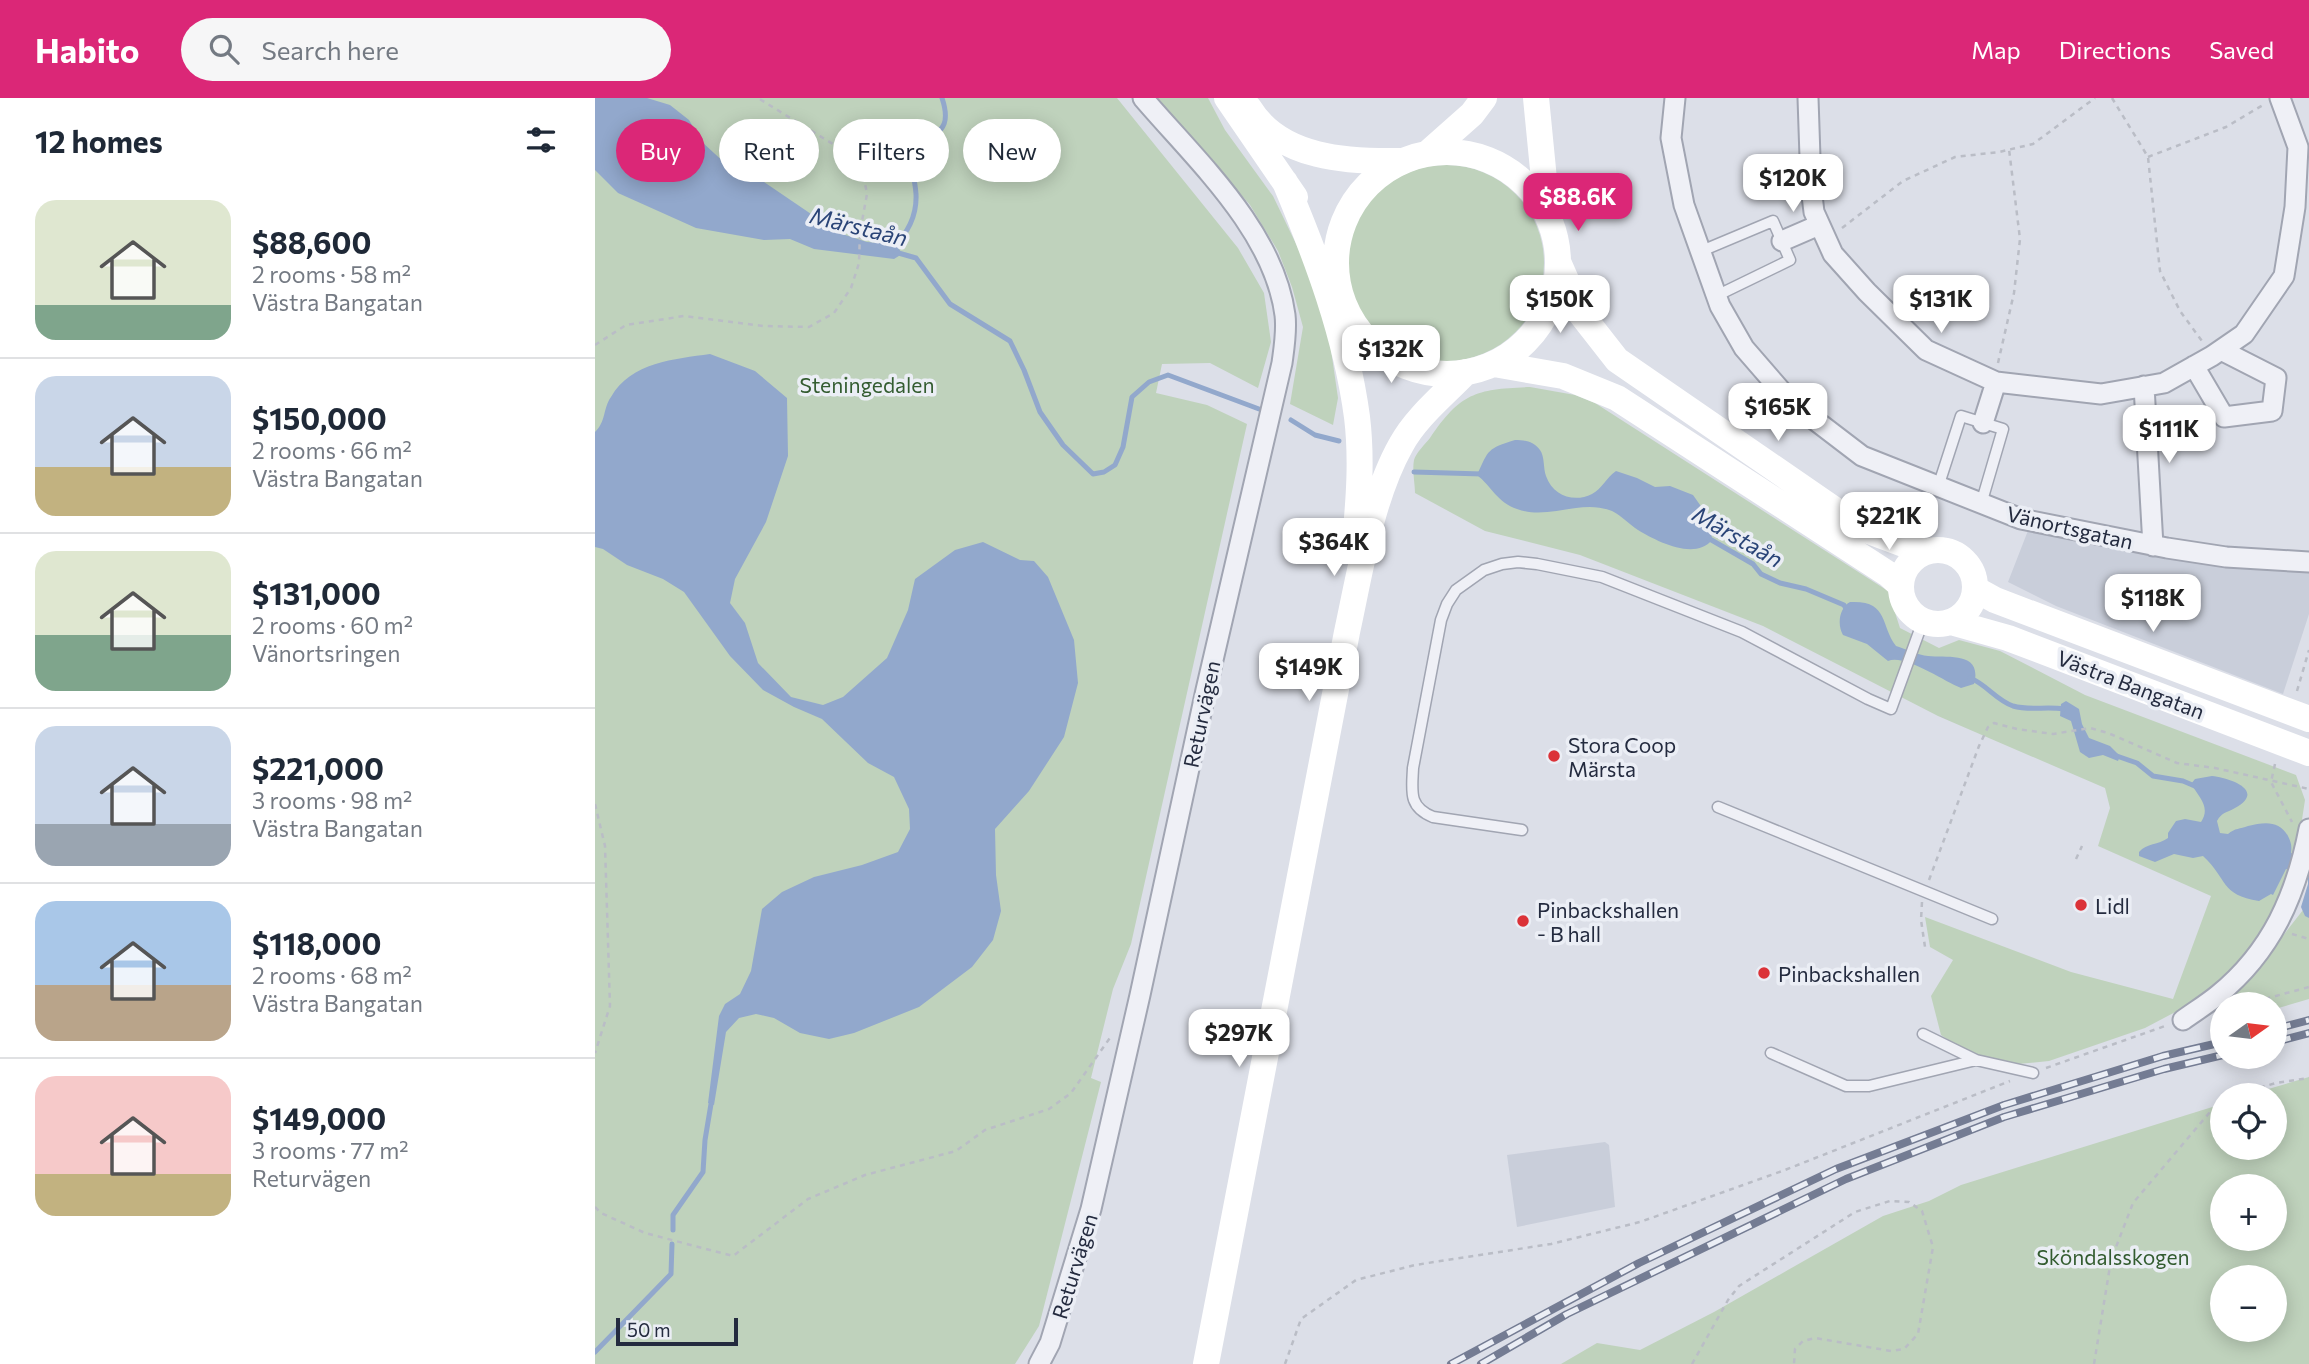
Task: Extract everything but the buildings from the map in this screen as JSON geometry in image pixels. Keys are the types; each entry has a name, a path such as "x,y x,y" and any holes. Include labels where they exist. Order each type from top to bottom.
{"street":[{"name":"Returvägen","path":"1039,1364 1051,1343 1091,1209 1206,690 1282,363 1285,339 1285,317 1269,260 1238,210 1143,98"},
{"path":"1227,98 1308,216 1337,280 1351,320 1368,407 1371,438 1373,481 1368,534"},
{"path":"1243,98 1253,114 1273,133 1292,145 1315,154 1364,162 1452,152 1476,155 1498,164 1527,186 1548,215 1554,230 1558,262 1556,287 1548,311 1534,333 1516,351 1494,364 1466,372 1432,373 1400,364 1373,346 1351,320"},
{"path":"1337,280 1339,238 1345,218 1355,200 1368,184 1384,171 1445,140 1484,98"},
{"path":"1536,98 1548,215"},
{"name":"Vänortsgatan","path":"1675,98 1671,138 1684,205 1716,296 1744,348 1790,401 1862,456 2021,519 2160,547 2227,557 2309,562"},
{"path":"1808,98 1814,212 1833,254 1926,350 1996,382 2101,394 2164,383 2217,353 2243,334 2284,276 2295,207 2298,147 2271,102"},
{"path":"1285,182 1315,252 1336,317 1357,418 1360,485 1347,632"},
{"path":"1782,240 1823,232"},
{"path":"1558,262 1581,314 1617,360 1861,528 1925,552"},
{"path":"2194,366 2224,418 2272,411 2276,378 2217,353"},
{"path":"1494,364 1563,376 1617,398 1888,574 1901,586"},
{"path":"1206,1364 1368,534 1390,467 1401,444 1413,426 1466,372"},
{"path":"1983,423 1996,382"},
{"path":"2144,386 2160,547"},
{"path":"1919,632 1903,600 1901,586 1904,572 1913,560 1925,552 1939,550 1954,553 1965,562 1973,574 1975,589 1972,603 1963,615 1951,622"},
{"name":"Västra Bangatan","path":"1975,589 1995,600 2309,719"},
{"name":"Västra Bangatan","path":"1919,632 1951,622 2021,643 2309,753"},
{"path":"2183,1020 2217,996 2267,941 2284,914 2309,829"}],"lane":[{"path":"1699,252 1773,221 1790,260 1716,296"},
{"path":"1938,487 1961,416 2003,429 1981,504"},
{"path":"1522,830 1433,817 1421,812 1414,803 1412,790 1412,768 1441,620 1456,590 1484,570 1518,562 1602,577 1742,632 1891,709 1919,632"},
{"path":"1718,807 1992,919"},
{"path":"1923,1034 1976,1060 2033,1073"},
{"path":"1771,1053 1846,1086 1869,1086 1976,1060"}],"path":[{"path":"595,345 626,325 684,316 763,326 809,327 834,313 851,288 859,263 860,232 867,194 863,173 841,149 758,98"},
{"path":"1823,232 1903,181 1955,157 2033,144 2095,98"},
{"path":"2112,98 2148,157 2160,271 2180,311 2217,353"},
{"path":"2148,157 2226,127 2271,102"},
{"path":"1996,382 1999,353 2014,293 2020,239 2009,149"},
{"path":"1925,947 1921,920 1924,891 1979,746 1988,727 1994,723 2053,734 2090,728 2177,763 2215,768 2309,789"},
{"path":"595,804 605,846 610,1006 595,1053"},
{"path":"2076,859 2082,846"},
{"path":"2287,993 2309,987"},
{"path":"1285,1364 1301,1319 1356,1280 1415,1265 1551,1244 1640,1222 1785,1170 2033,1073 2183,1020"},
{"path":"595,1207 601,1213 645,1233 733,1256 808,1199 865,1175 956,1151 985,1130 1049,1109 1071,1093 1117,1027"},
{"path":"2276,1083 2309,1078"},
{"path":"2095,1364 2111,1260 2133,1203 2210,1112"},
{"path":"1692,1364 1728,1300 1739,1286 1855,1212 1890,1200 1909,1202 1922,1211 1933,1247 1918,1334 1903,1349 1891,1351 1815,1338 1803,1341 1795,1349 1794,1364"}],"shaded area":[{"path":"2029,528 2309,569 2309,614 2283,694 2056,606 2008,582"},
{"path":"1605,1142 1609,1145 1615,1207 1517,1227 1507,1155"}],"green space":[{"name":"Steningedalen","path":"595,98 1117,98 1238,248 1264,293 1271,342 1258,388 1210,363 1162,364 1156,393 1207,405 1247,424 1131,944 1113,989 1091,1078 1101,1082 1039,1326 1015,1364 595,1364"},
{"path":"1156,98 1208,98 1225,130 1273,196 1324,302 1338,398 1333,425 1290,404 1303,327 1278,251 1250,205"},
{"path":"1446,165 1484,172 1501,181 1515,194 1528,208 1537,225 1544,263 1537,301 1528,318 1515,332 1501,345 1484,354 1446,361 1408,354 1391,345 1377,332 1364,318 1355,301 1348,263 1355,225 1364,208 1377,194 1391,181 1408,172"},
{"path":"1530,387 1575,395 1595,403 1888,591 1900,628 1939,648 1959,640 2000,651 2085,695 2296,775 2305,800 2298,846 2271,923 2226,978 2181,1009 2145,1028 2049,1061 2018,1064 1966,1052 1941,1035 1931,996 1953,960 1930,947 1925,917 2071,972 2173,999 2211,896 2098,846 2110,808 2105,788 1938,716 1763,626 1580,555 1485,531 1415,493 1415,457 1451,411 1461,402 1483,392"},
{"path":"2309,885 2309,999 2287,1005 2287,992 2233,992 2261,964 2303,910"},
{"name":"Sköndalsskogen","path":"2309,1077 2309,1364 1561,1364 1597,1343 1640,1350 1714,1312 1883,1216 1929,1201 1961,1185 2210,1108 2210,1160 2287,1160 2287,1083"}],"water":[{"path":"595,98 647,98 670,105 688,119 616,119 616,182 705,182 705,145 719,158 719,182 764,182 839,233 867,242 896,244 902,254 894,259 814,249 790,239 764,240 696,228 618,193 595,170"},
{"path":"710,354 755,371 787,398 788,456 766,522 735,579 730,603 745,623 758,663 791,697 823,705 843,697 887,658 908,610 915,579 955,550 983,542 1020,560 1034,561 1048,577 1074,640 1078,683 1064,737 1029,791 995,829 996,875 1001,911 993,940 972,967 919,1007 854,1033 829,1039 800,1033 774,1018 756,1014 739,1018 726,1032 714,1105 708,1103 719,1016 725,1004 740,994 751,971 762,909 782,892 814,877 862,865 898,852 910,829 909,809 894,777 868,763 822,719 763,690 730,656 684,592 663,579 627,565 603,549 595,547 595,432 601,424 611,397 620,385 642,369"},
{"path":"1515,440 1528,442 1540,450 1549,483 1559,493 1571,498 1592,494 1616,471 1655,487 1670,486 1693,495 1710,519 1712,540 1705,546 1686,549 1665,544 1635,528 1616,513 1600,508 1541,513 1510,506 1477,475 1490,451"},
{"path":"1850,602 1863,602 1877,610 1896,646 1924,655 1968,661 1975,673 1974,684 1961,688 1904,661 1888,661 1867,644 1843,635 1840,617 1843,608"},
{"path":"2066,701 2079,709 2089,738 2110,746 2120,756 2118,761 2103,755 2089,758 2080,752 2071,721 2060,716 2061,704"},
{"path":"2212,776 2242,786 2247,796 2244,802 2219,818 2217,821 2220,833 2228,834 2260,824 2276,825 2288,836 2291,853 2309,858 2309,918 2301,907 2308,877 2286,869 2273,895 2259,901 2237,895 2203,856 2193,858 2174,854 2155,862 2139,856 2139,852 2145,847 2168,838 2168,833 2176,821 2185,819 2201,822 2204,807 2191,784 2195,779"}],"waterway":[{"path":"893,247 907,230 913,216 916,202 913,174 916,159 924,146 940,131 945,119 942,98"},
{"name":"Märstaån","path":"895,252 916,258 950,304 1010,341 1040,412 1063,445 1093,474 1104,472 1115,465 1123,447 1132,397 1149,382 1168,375 1259,409"},
{"name":"Märstaån","path":"1291,420 1315,435 1339,441"},
{"name":"Märstaån","path":"1414,472 1482,474"},
{"name":"Märstaån","path":"1708,538 1753,564 1761,574 1780,583 1806,589 1844,605 1846,609"},
{"name":"Märstaån","path":"1970,678 2013,706 2063,709"},
{"name":"Märstaån","path":"2114,755 2137,763 2153,776 2183,781 2197,787"},
{"path":"673,1230 673,1215 703,1172 711,1104"},
{"path":"595,1352 671,1274 672,1244"}],"railway":[{"path":"2287,1026 2309,1020"},
{"path":"2287,1039 2309,1033"},
{"path":"1451,1364 1639,1263 1836,1169 2004,1105 2163,1056 2210,1045"},
{"path":"1481,1364 1567,1314 1846,1179 2004,1117 2164,1069 2210,1058"}],"place":[{"name":"Stora Coop Märsta","path":"1554,756"},
{"name":"Lidl","path":"2081,905"},
{"name":"Pinbackshallen - B hall","path":"1523,921"},
{"name":"Pinbackshallen","path":"1764,973"}]}
